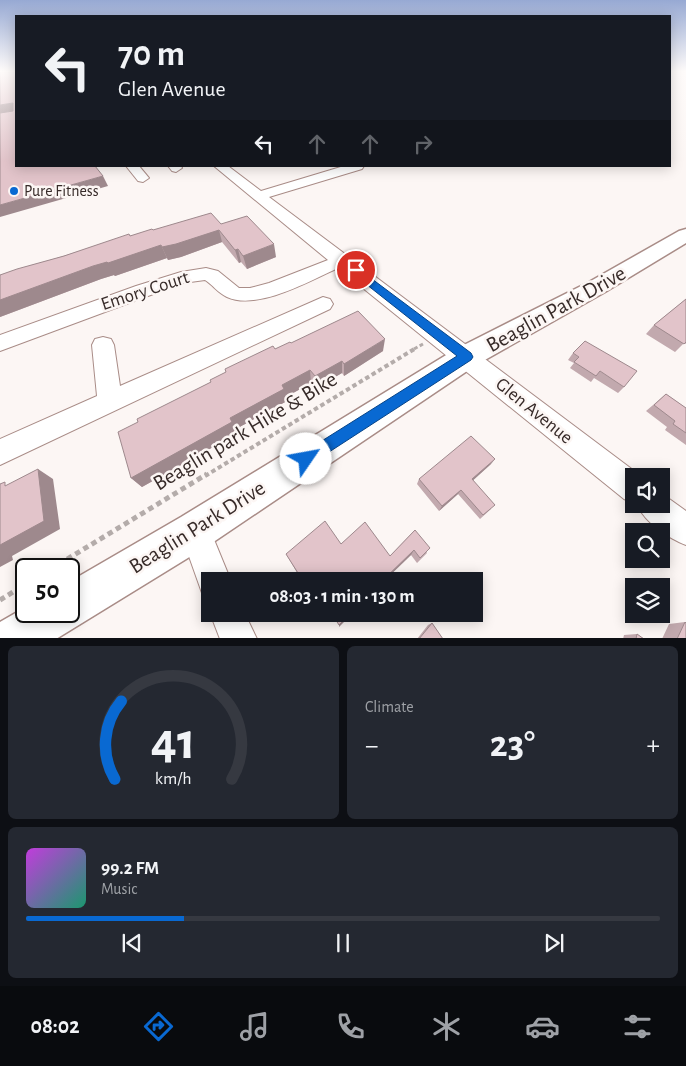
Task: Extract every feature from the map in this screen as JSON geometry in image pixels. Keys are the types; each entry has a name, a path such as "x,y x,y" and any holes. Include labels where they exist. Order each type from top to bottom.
{"main road":[{"name":"Beaglin Park Drive","path":"80,599 194,530 466,357 597,287 686,235"},
{"path":"14,638 40,623"}],"street":[{"path":"133,167 143,178"},
{"name":"Glen Avenue","path":"221,167 625,482"},
{"path":"259,196 355,167"},
{"name":"Emory Court","path":"0,344 161,284 190,276 211,275 231,292 258,294 342,260"},
{"path":"0,452 323,304"},
{"path":"102,345 110,402"},
{"path":"664,513 686,530"},
{"path":"194,530 210,572"},
{"path":"231,622 239,638"}],"path":[{"name":"Beaglin park Hike & Bike","path":"69,558 438,335"},
{"path":"0,600 15,591"}],"building":[{"path":"0,102 15,102 15,167 96,167 103,176 0,205 0,113 13,111 13,103 0,105"},
{"path":"211,213 221,224 247,216 274,244 243,256 238,249 235,250 219,230 176,244 162,247 161,245 108,263 93,266 0,300 0,275 129,234 130,236"},
{"path":"686,299 686,342 684,344 654,325"},
{"path":"358,311 385,339 344,364 342,361 315,376 310,370 282,385 284,389 230,418 232,422 131,478 118,432 138,422 137,419 211,382 210,380 226,372 225,369 273,346 275,349 291,343"},
{"path":"585,341 637,371 624,387 600,371 596,376 574,362 579,357 573,353"},
{"path":"666,394 686,408 686,433 673,424 675,421 654,405"},
{"path":"471,436 495,459 472,479 495,505 483,515 461,490 442,506 419,479"},
{"path":"38,469 44,521 0,545 0,484 5,482 5,486"},
{"path":"325,521 341,544 365,522 390,556 415,530 430,548 420,558 414,550 391,572 297,572 286,554"},
{"path":"685,622 686,638 677,638"},
{"path":"432,623 442,638 420,638"}],"place":[{"name":"Pure Fitness","path":"14,191"}],"route":[{"path":"306,459 466,357 356,270"}]}
